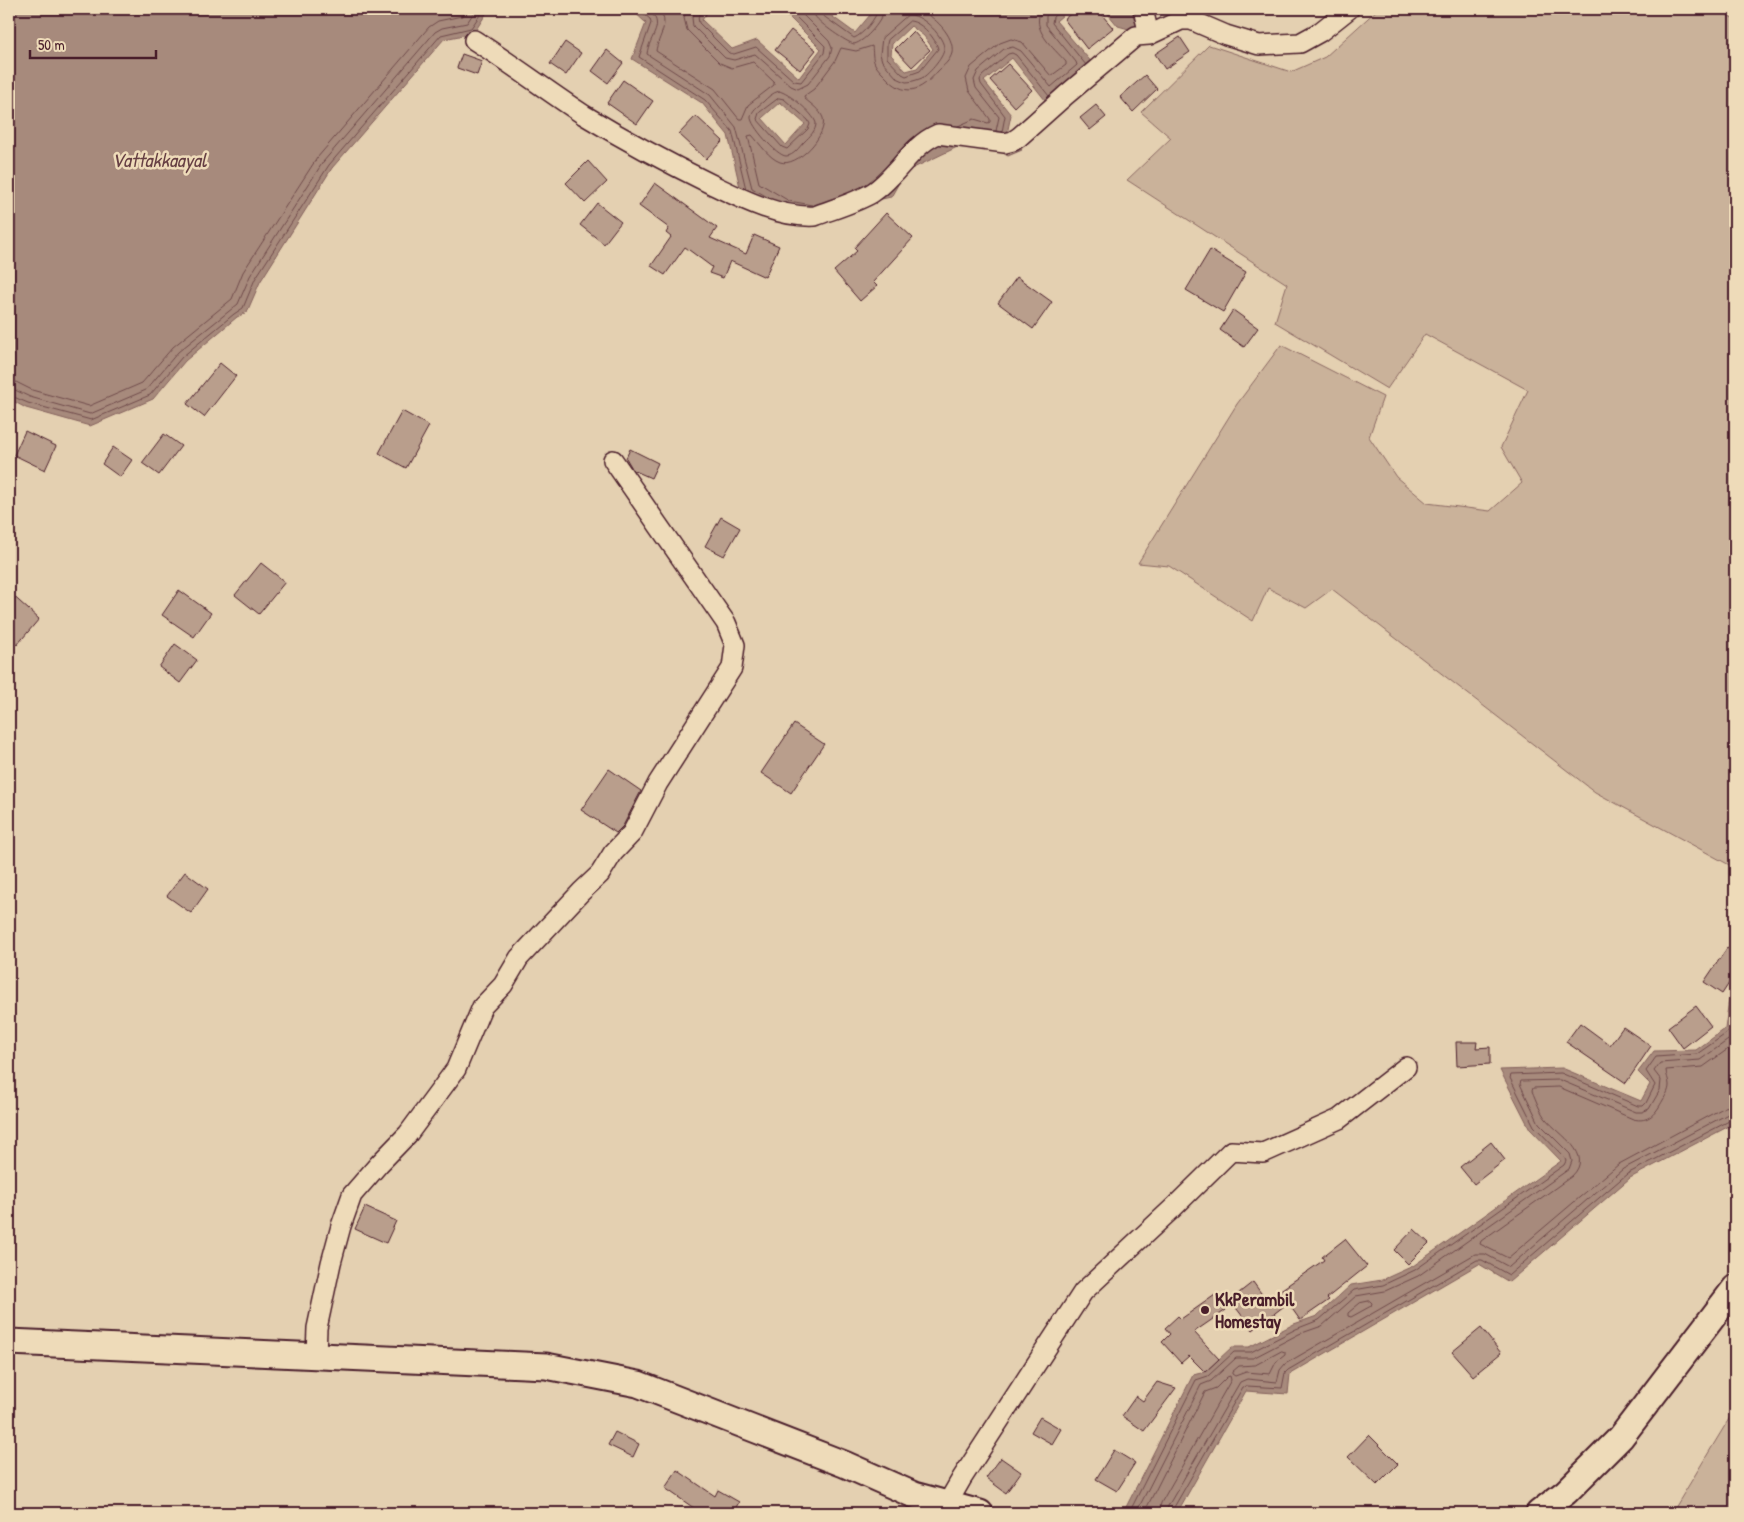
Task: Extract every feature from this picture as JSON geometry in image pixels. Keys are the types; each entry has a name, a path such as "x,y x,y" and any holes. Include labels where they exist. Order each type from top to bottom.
{"main road":[{"path":"1539,1513 1566,1492 1621,1436 1735,1288"},
{"path":"9,1342 546,1366 638,1384 844,1464 914,1495 980,1513"}],"street":[{"path":"1143,9 1149,35"},
{"path":"474,40 584,115 650,152 737,196 767,208 805,217 815,216 872,193 889,179 917,147 938,134 1005,143 1013,141 1034,126 1066,95 1136,36 1149,35 1181,20 1191,20 1226,35 1259,45 1300,42 1320,32 1349,9"},
{"path":"316,1355 317,1328 331,1264 352,1195 408,1134 456,1069 482,1007 503,985 519,958 600,874 613,853 632,833 658,783 732,668 735,644 726,623 613,460"},
{"path":"947,1504 1083,1292 1174,1208 1231,1151 1263,1153 1339,1119 1406,1068"}],"shaded area":[{"path":"1378,9 1714,9 1735,19 1735,868 1595,792 1332,589 1306,608 1268,588 1253,621 1169,566 1138,563 1237,404 1281,345 1383,397 1369,437 1396,477 1427,503 1490,511 1522,483 1501,447 1528,390 1425,334 1387,389 1275,322 1287,284 1127,180 1171,138 1141,112 1209,45 1291,72 1325,57"},
{"path":"1735,1409 1735,1513 1672,1513"}],"water":[{"name":"Vattakkaayal","path":"9,9 489,9 474,33 444,39 332,168 260,282 247,312 237,317 185,361 153,399 90,426 26,408 9,399"},
{"path":"631,9 710,9 702,20 732,49 757,40 799,78 821,49 789,17 753,12 746,9 822,9 855,33 875,9 1070,9 1056,21 1094,65 1049,105 1012,58 984,81 1011,115 1007,134 1022,150 1008,156 976,138 905,172 891,197 863,203 817,226 783,218 742,196 728,135 702,103 632,59 646,23","holes":["911,26 924,36 933,49 917,68 906,71 891,55 892,44","780,102 805,124 786,145 762,118"]},
{"path":"1104,9 1142,9 1147,21 1136,31 1118,26"},
{"path":"1735,991 1735,1123 1630,1178 1509,1282 1479,1264 1290,1374 1288,1394 1246,1391 1177,1513 1123,1513 1193,1375 1205,1372 1232,1347 1249,1347 1294,1324 1317,1316 1351,1285 1382,1280 1413,1266 1561,1161 1530,1129 1500,1070 1562,1068 1641,1101 1650,1084 1638,1072 1654,1051 1696,1050 1725,1029 1729,999"}],"building":[{"path":"1077,9 1097,9 1113,28 1087,49 1064,19"},
{"path":"791,30 816,50 800,70 775,50"},
{"path":"913,31 930,50 912,67 895,49"},
{"path":"1180,37 1190,52 1165,69 1155,54"},
{"path":"565,42 581,53 566,75 550,64"},
{"path":"607,50 623,63 608,83 592,71"},
{"path":"462,54 482,61 477,75 457,68"},
{"path":"1008,64 1032,90 1014,107 990,80"},
{"path":"1145,75 1157,89 1133,112 1120,97"},
{"path":"623,80 653,101 637,124 607,103"},
{"path":"1096,105 1106,117 1090,130 1080,118"},
{"path":"696,116 723,141 706,159 679,134"},
{"path":"588,161 607,182 585,203 566,183"},
{"path":"655,183 717,228 710,238 746,254 754,235 779,246 765,277 730,261 723,278 709,273 712,267 685,247 665,275 651,266 671,237 666,233 669,228 639,206"},
{"path":"597,203 621,222 604,244 580,225"},
{"path":"886,213 913,238 873,282 877,286 860,301 834,271 857,251 854,248"},
{"path":"1210,250 1246,272 1223,312 1186,290"},
{"path":"1017,277 1052,302 1033,329 998,303"},
{"path":"1233,310 1258,328 1244,347 1220,330"},
{"path":"220,363 236,376 204,417 187,404"},
{"path":"402,411 429,426 406,468 379,453"},
{"path":"25,431 56,446 45,470 14,455"},
{"path":"164,434 181,446 159,475 142,463"},
{"path":"113,447 132,460 120,477 102,464"},
{"path":"630,449 658,463 651,478 633,470 626,458"},
{"path":"721,517 740,528 724,556 705,546"},
{"path":"261,563 285,582 259,614 235,595"},
{"path":"179,590 211,613 194,637 162,615"},
{"path":"9,592 39,619 17,645 9,638"},
{"path":"175,644 197,660 180,683 159,667"},
{"path":"794,724 824,744 791,793 761,773"},
{"path":"609,769 641,791 623,826 616,833 581,810"},
{"path":"185,872 208,889 191,913 167,896"},
{"path":"1727,948 1735,953 1735,974 1722,994 1704,982"},
{"path":"1696,1006 1711,1026 1683,1048 1668,1027"},
{"path":"1580,1023 1610,1045 1623,1027 1651,1046 1626,1083 1566,1042"},
{"path":"1456,1042 1477,1042 1476,1048 1490,1047 1490,1064 1457,1066"},
{"path":"1491,1142 1505,1160 1474,1184 1460,1167"},
{"path":"365,1207 396,1221 386,1243 355,1229"},
{"path":"1414,1229 1429,1243 1408,1264 1394,1250"},
{"path":"1345,1239 1367,1266 1327,1298 1329,1300 1300,1320 1288,1303 1253,1330 1230,1300 1253,1282 1266,1300 1324,1260 1322,1257"},
{"path":"1215,1295 1226,1310 1194,1332 1219,1359 1205,1372 1189,1356 1181,1363 1162,1342 1170,1334 1165,1328 1178,1316 1181,1319"},
{"path":"1481,1328 1501,1353 1473,1376 1452,1352"},
{"path":"1157,1382 1176,1388 1144,1431 1122,1416 1136,1396 1143,1401"},
{"path":"1040,1417 1061,1429 1052,1444 1031,1432"},
{"path":"615,1432 639,1444 633,1457 608,1445"},
{"path":"1369,1435 1398,1464 1377,1485 1348,1457"},
{"path":"1114,1450 1135,1463 1117,1491 1096,1479"},
{"path":"1001,1458 1021,1472 1006,1493 986,1478"},
{"path":"677,1470 715,1496 718,1490 739,1502 733,1513 701,1513 665,1488"}],"place":[{"name":"KkPerambil Homestay","path":"1205,1310"}]}
